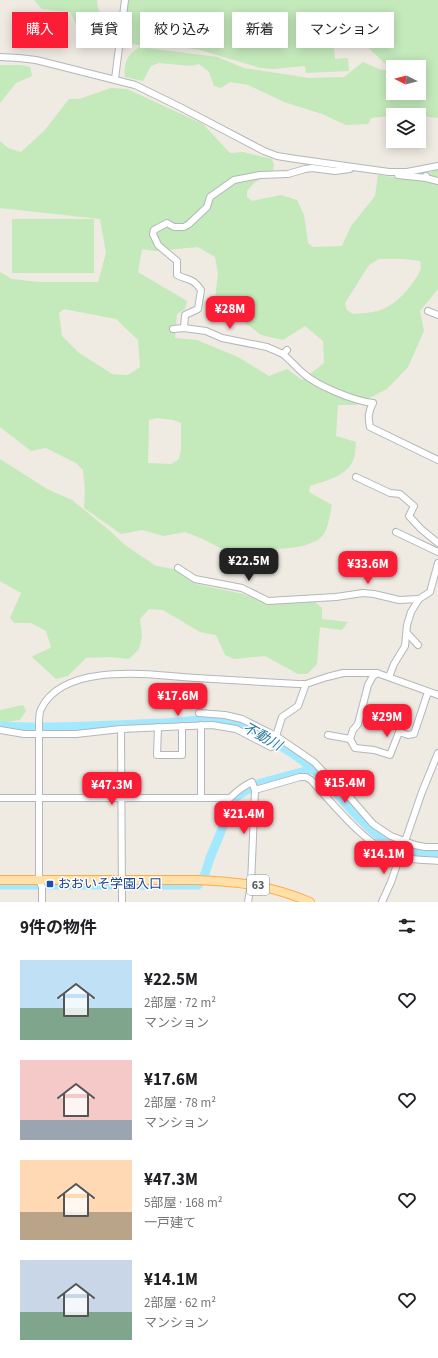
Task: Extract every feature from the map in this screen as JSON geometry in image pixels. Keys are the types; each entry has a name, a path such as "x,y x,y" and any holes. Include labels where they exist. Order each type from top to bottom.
{"main road":[{"name":"63","path":"0,880 41,883 122,883 201,880 251,884 272,888 310,902"}],"street":[{"path":"114,79 125,0"},
{"path":"0,58 36,60 135,85 180,106 264,151 277,156 389,172 407,172 438,166"},
{"path":"184,328 185,315 198,309 201,290 197,284 189,278 177,275 177,261 158,245 152,234 154,230 167,224 174,227 184,227 189,224 207,208 210,197 234,180 260,175 288,174 312,168 335,171 357,168"},
{"path":"425,169 426,178"},
{"path":"389,172 438,181"},
{"path":"428,311 438,315"},
{"path":"173,329 184,328 206,331 222,338 285,352 305,375 315,381 352,398 373,403 369,410 368,417 370,428 438,460"},
{"path":"356,477 390,493 400,494 414,506 409,516 421,529 438,543"},
{"path":"396,532 438,552"},
{"path":"389,677 394,664 405,646 407,625 411,612 419,599 430,592 438,563"},
{"path":"178,568 195,579 242,588 268,601 336,597 363,593 399,600 419,599"},
{"path":"405,646 418,645 407,633"},
{"path":"42,902 39,798 40,710 49,698 61,687 83,678 122,673 306,684 343,673 376,673 438,695"},
{"path":"376,673 368,685 358,724 353,730 350,739 355,748 374,750 390,756 399,732 408,735 414,734 428,692"},
{"path":"276,736 282,717 298,706 306,684"},
{"path":"199,713 225,715 242,719 276,736 314,762 346,793 373,824 404,844 438,847"},
{"path":"200,725 201,798"},
{"path":"0,730 24,734 76,734 121,729 212,725 236,729 271,748"},
{"path":"158,727 158,755 182,755 182,726"},
{"path":"121,729 122,902"},
{"path":"328,735 350,739"},
{"path":"382,902 391,882 438,753"},
{"path":"0,798 230,798 244,785 254,786 306,777 311,780 359,831 373,843 400,856 438,861"},
{"path":"248,902 251,884 254,786"}],"green space":[{"path":"34,0 97,0 100,12 76,12 76,24 70,12 42,9"},
{"path":"127,0 438,0 438,118 426,116 426,108 386,108 386,116 371,118 368,124 346,125 322,114 284,102 248,85 230,82 221,88 214,86 209,72 199,64 190,66 159,63 151,66 143,81 125,77 127,59 140,47 217,57 244,68 309,78 344,77 363,62 386,71 386,100 426,100 426,60 386,60 386,65 368,48 394,48 394,12 296,12 296,48 334,48 335,59 348,58 349,71 306,73 305,66 273,69 261,68 200,50 186,48 224,48 224,12 140,12 140,45 132,44 132,12 126,12"},
{"path":"0,65 21,65 30,67 32,76 16,83 0,103"},
{"path":"111,88 127,89 203,124 230,153 243,152 272,159 274,165 273,172 254,183 247,191 247,197 252,201 281,195 297,200 304,215 308,243 313,247 342,246 351,226 375,196 378,175 416,179 438,169 438,289 420,311 424,331 408,367 387,389 356,405 338,405 336,436 356,442 355,454 347,470 330,480 310,486 309,492 332,505 325,532 316,541 301,546 271,549 265,559 222,549 185,532 164,536 142,530 121,534 84,508 85,490 83,470 76,463 46,448 31,451 0,427 0,272 12,279 38,282 98,282 106,253 100,219 0,208 0,141 8,148 21,152 44,131 69,99 79,99","holes":["198,247 215,257 218,273 215,299 261,335 283,340 305,326 323,341 324,363 302,380 287,369 269,376 238,357 197,340 175,338 177,314 185,309 187,301 138,272 142,249 155,251","379,259 403,259 420,261 421,266 418,275 411,285 393,303 376,311 353,314 347,310 345,303 369,265","64,309 116,319 138,340 140,367 128,375 112,374 78,352 62,336 59,313","157,418 173,420 181,423 181,449 179,459 171,464 148,463 149,420"]},
{"path":"12,219 94,219 94,273 12,273"},
{"path":"0,459 47,489 72,500 125,545 156,566 174,569 196,584 243,594 267,604 307,595 322,608 322,619 348,622 342,630 320,627 317,664 307,674 298,674 265,656 234,659 225,655 216,635 200,632 163,610 149,609 140,619 142,637 139,649 129,659 109,657 86,658 68,676 56,679 32,657 51,647 46,631 31,623 14,623 10,618 21,593 0,581"},
{"path":"23,705 26,711 20,720 0,723 0,710"}],"waterway":[{"name":"不動川","path":"0,726 102,726 184,722 205,718 236,724 271,740 308,765 327,782 368,826 383,839 400,849 418,854 438,854"},
{"path":"0,885 198,885 205,874 228,811 236,797 261,783 313,769"}],"place":[{"name":"おおいそ学園入口","path":"50,884"}]}
